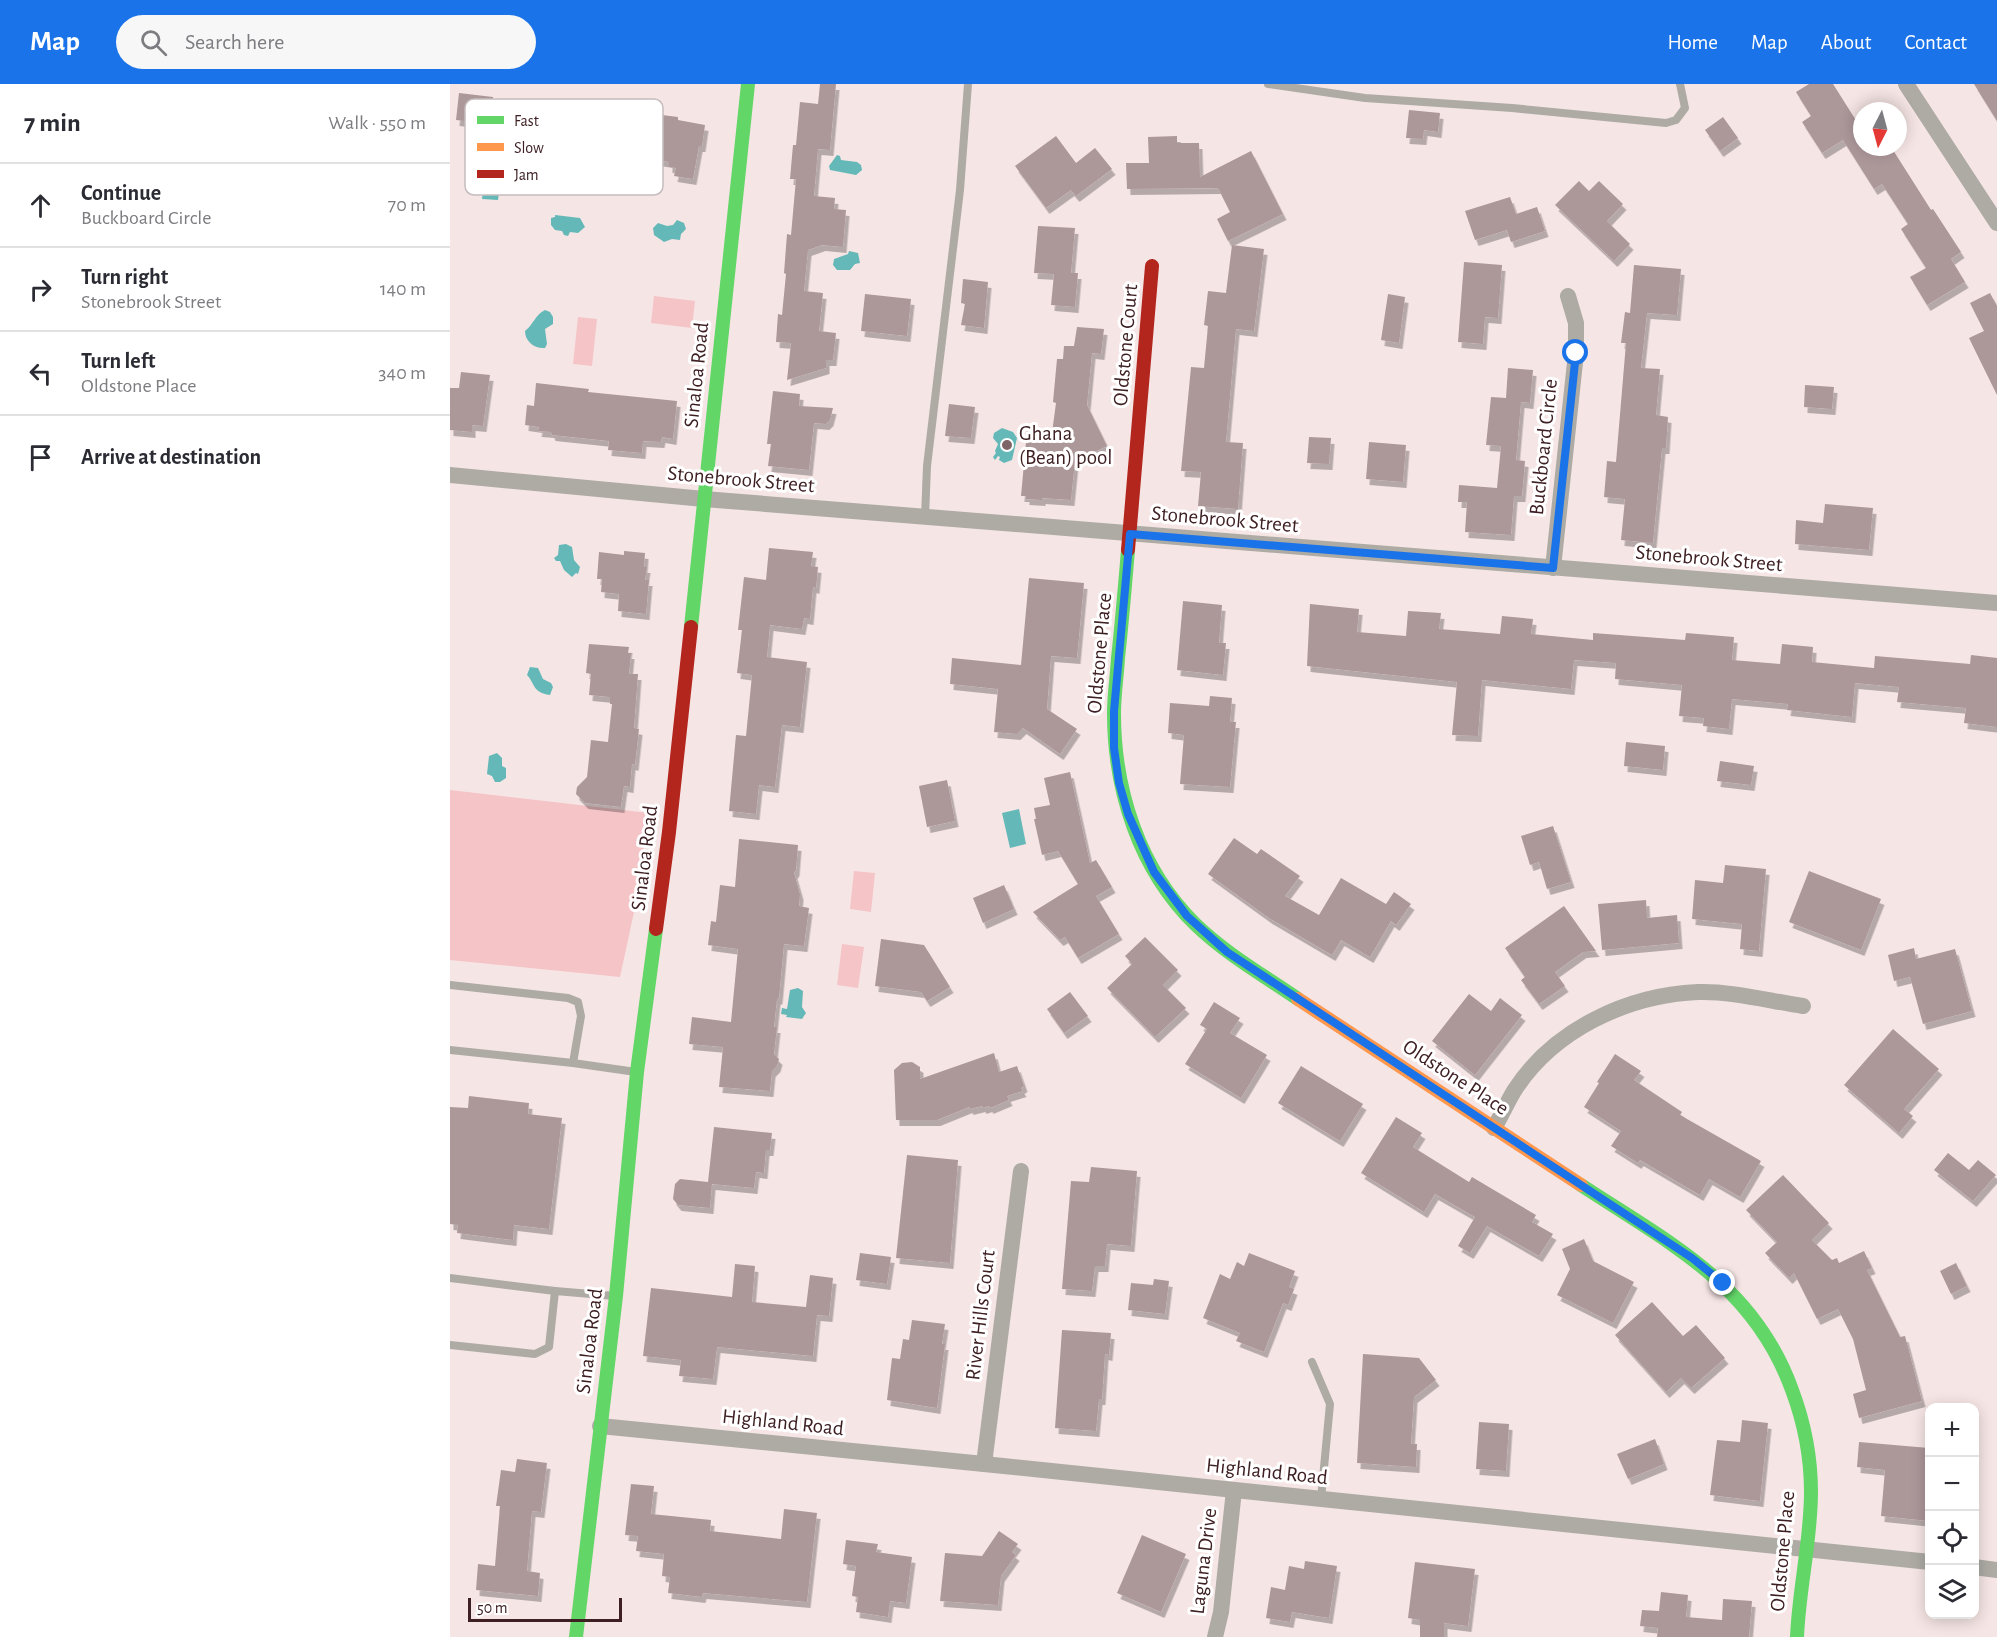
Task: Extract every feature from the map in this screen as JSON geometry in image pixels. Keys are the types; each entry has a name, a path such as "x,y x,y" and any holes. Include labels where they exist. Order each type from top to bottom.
{"street":[{"name":"Sinaloa Road","path":"576,1637 616,1296 637,1072 669,832 748,84"},
{"path":"1906,84 1997,223"},
{"name":"Oldstone Court","path":"1130,534 1152,266"},
{"name":"Buckboard Circle","path":"1553,568 1576,353 1576,323 1568,296"},
{"name":"Stonebrook Street","path":"450,475 704,500 1997,603"},
{"name":"Oldstone Place","path":"1130,534 1114,711 1114,748 1119,783 1128,814 1154,872 1187,916 1227,952 1692,1258 1723,1283 1755,1319 1786,1373 1805,1432 1811,1492 1797,1613 1797,1637"},
{"path":"1494,1128 1515,1090 1543,1056 1577,1029 1615,1009 1656,997 1700,992 1803,1006"},
{"name":"River Hills Court","path":"984,1464 1021,1171"},
{"name":"Highland Road","path":"600,1426 1925,1562"},
{"name":"Laguna Drive","path":"1215,1637 1221,1612 1234,1490"},
{"path":"1979,1568 1997,1570"}],"lane":[{"path":"925,517 927,466 960,190 968,84"},
{"path":"1268,84 1365,98 1512,108 1666,123 1676,120 1685,108 1680,84"},
{"path":"450,985 568,998 578,1002 581,1016 573,1063"},
{"path":"450,1050 637,1072"},
{"path":"450,1278 616,1296"},
{"path":"450,1345 535,1354 549,1347 555,1291"},
{"path":"1312,1362 1330,1404 1321,1499"}],"shaded area":[{"path":"654,296 695,301 692,328 651,323"},
{"path":"578,317 597,319 592,366 573,364"},
{"path":"450,790 649,813 637,898 620,977 450,960"},
{"path":"854,871 875,873 871,912 850,909"},
{"path":"842,944 864,947 858,988 837,985"}],"water":[{"path":"837,155 841,160 857,162 861,165 862,170 856,175 830,170 829,166"},
{"path":"482,195 499,195 498,200 482,199"},
{"path":"555,215 580,218 585,227 578,233 570,232 568,236 564,235 562,231 555,230 551,225 551,218"},
{"path":"677,220 684,223 686,229 681,234 680,240 672,239 664,242 654,235 653,228 658,223 667,226 673,225"},
{"path":"849,251 858,253 860,263 855,264 850,270 837,270 833,265 834,259 848,254"},
{"path":"545,310 553,317 553,324 545,329 547,344 545,348 541,348 528,341 525,331"},
{"name":"Ghana (Bean) pool","path":"1002,428 1013,432 1017,438 1012,460 1004,463 999,460 1000,457 998,456 995,460 993,457 998,444 993,438 994,433"},
{"path":"566,544 572,547 574,560 580,567 578,574 572,577 564,570 560,561 554,558 558,555 559,545"},
{"path":"530,667 538,668 543,679 551,683 553,687 550,695 535,688 527,675"},
{"path":"497,753 502,758 502,766 506,768 506,778 500,782 495,782 492,776 487,774 489,756"},
{"path":"1019,809 1026,844 1010,848 1002,813"},
{"path":"798,988 803,991 802,1007 806,1013 802,1019 786,1017 787,1015 781,1014 782,1008 787,1009 790,990"}],"building":[{"path":"820,84 836,84 830,150 818,149 814,196 835,198 834,209 846,210 843,247 822,245 808,250 804,291 823,293 819,331 836,333 833,360 826,360 826,368 787,380 791,343 776,342 778,314 782,315 787,234 791,235 796,179 790,179 793,145 796,145 800,102 818,104"},
{"path":"1809,84 1833,84 1853,116 1853,156 1843,140 1822,153 1802,122 1811,116 1796,92"},
{"path":"1974,84 1997,84 1997,121"},
{"path":"459,93 493,97 493,99 465,99 465,121 456,120"},
{"path":"1409,110 1440,113 1438,132 1424,130 1423,139 1406,138"},
{"path":"663,115 705,125 693,179 674,176 676,168 669,167 669,162 663,161"},
{"path":"1723,117 1738,138 1720,151 1705,130"},
{"path":"1056,136 1076,163 1095,148 1112,169 1076,196 1071,190 1046,208 1015,166"},
{"path":"1177,136 1177,143 1199,143 1200,177 1251,151 1283,214 1228,241 1217,219 1230,212 1218,188 1127,189 1126,163 1149,163 1148,137"},
{"path":"1853,156 1897,156 1961,252 1951,259 1965,282 1927,305 1910,277 1926,268 1901,229 1908,224 1882,184 1874,189"},
{"path":"1579,181 1589,191 1599,181 1623,204 1607,221 1630,244 1614,261 1555,205"},
{"path":"1510,197 1516,214 1537,207 1545,231 1511,242 1507,230 1475,240 1465,211"},
{"path":"1038,226 1075,228 1071,273 1078,273 1075,307 1051,305 1054,274 1034,273"},
{"path":"1232,245 1264,249 1254,331 1236,329 1226,442 1243,443 1238,509 1198,506 1201,472 1181,471 1191,367 1204,368 1208,326 1204,325 1208,291 1226,293"},
{"path":"1464,262 1502,265 1498,318 1485,317 1483,344 1458,342"},
{"path":"1634,265 1681,269 1677,315 1647,313 1641,368 1660,369 1656,415 1668,417 1666,448 1662,448 1653,543 1621,540 1625,499 1604,497 1607,461 1616,462 1626,343 1621,343 1625,312 1630,313"},
{"path":"963,279 988,282 984,328 961,325 965,304 961,303"},
{"path":"1990,293 1997,306 1997,395 1969,338 1984,331 1970,303"},
{"path":"865,294 911,299 907,336 861,331"},
{"path":"1388,294 1405,297 1399,343 1381,340"},
{"path":"1077,327 1104,329 1101,354 1092,353 1087,405 1107,446 1075,461 1071,500 1026,499 1026,496 1021,496 1027,431 1052,433 1056,403 1053,402 1057,359 1063,359 1064,346 1074,346"},
{"path":"1508,368 1533,370 1530,403 1521,402 1516,460 1525,461 1522,496 1514,496 1511,535 1465,532 1467,502 1458,502 1459,485 1497,488 1501,446 1486,445 1491,397 1506,398"},
{"path":"461,372 490,375 483,426 472,425 472,432 450,430 450,388 459,388"},
{"path":"536,383 589,389 588,392 677,401 673,439 662,437 661,442 643,441 642,453 608,450 609,441 552,435 551,432 538,431 539,427 525,425 527,405 534,406"},
{"path":"1805,385 1834,387 1832,409 1804,407"},
{"path":"773,391 800,394 799,406 833,408 830,420 826,424 814,423 809,470 768,466 771,444 767,444"},
{"path":"949,404 975,407 971,438 945,436"},
{"path":"1309,437 1331,438 1329,464 1307,463"},
{"path":"1369,442 1406,445 1403,482 1366,479"},
{"path":"1825,504 1873,508 1869,550 1795,544 1796,520 1823,523"},
{"path":"769,548 813,552 811,566 818,567 816,588 813,587 810,619 804,618 802,629 770,625 767,657 807,662 800,727 782,725 775,787 759,785 756,814 729,811 736,735 746,736 752,675 737,673 742,630 738,630 744,577 766,580"},
{"path":"624,551 645,553 644,567 647,567 645,580 649,580 646,614 618,611 619,594 601,592 602,579 597,579 599,552 624,555"},
{"path":"1029,578 1084,583 1077,658 1051,656 1047,709 1077,729 1060,754 1023,728 1017,734 994,732 998,689 950,684 952,658 1021,665"},
{"path":"1183,601 1222,605 1219,643 1226,643 1223,675 1177,670"},
{"path":"1310,604 1359,609 1357,632 1406,636 1408,611 1441,613 1439,629 1500,634 1502,616 1533,619 1531,634 1593,640 1593,633 1685,640 1686,633 1734,637 1732,660 1780,664 1782,644 1813,647 1812,662 1874,668 1875,656 1970,664 1971,655 1997,658 1997,727 1964,723 1966,708 1897,702 1899,687 1855,683 1852,717 1787,710 1788,704 1732,699 1729,729 1703,726 1704,718 1679,716 1682,685 1615,679 1616,663 1574,660 1571,689 1482,680 1478,736 1452,735 1457,682 1307,666"},
{"path":"589,644 629,647 628,653 631,653 629,674 638,674 634,728 639,729 635,765 632,764 630,787 624,786 621,807 585,803 576,794 577,787 587,777 591,740 608,742 612,704 610,704 610,697 589,695 591,674 586,673"},
{"path":"1210,696 1232,698 1230,722 1236,722 1230,787 1180,784 1184,735 1168,733 1170,703 1209,706"},
{"path":"1626,742 1665,746 1663,770 1624,766"},
{"path":"1720,761 1754,766 1751,785 1717,781"},
{"path":"1070,772 1090,863 1096,860 1112,887 1096,896 1119,934 1078,958 1065,937 1060,940 1033,912 1078,884 1058,851 1042,855 1034,819 1036,819 1034,808 1050,805 1044,778"},
{"path":"947,780 955,821 927,827 919,786"},
{"path":"1553,826 1571,882 1547,889 1539,862 1530,865 1521,836"},
{"path":"1234,838 1257,854 1261,849 1300,876 1285,896 1319,915 1341,878 1386,904 1394,892 1411,904 1396,925 1391,921 1370,957 1341,940 1332,955 1269,918 1208,874"},
{"path":"739,839 798,845 794,873 800,894 799,906 809,908 804,946 784,944 774,1027 777,1027 774,1054 779,1059 772,1071 770,1091 719,1087 723,1047 689,1044 692,1017 731,1022 738,949 708,945 711,921 716,922 720,885 735,887"},
{"path":"1725,865 1766,869 1759,951 1740,949 1742,924 1692,919 1695,880 1723,883"},
{"path":"1809,871 1881,899 1861,950 1789,922"},
{"path":"1004,885 1014,909 983,923 973,898"},
{"path":"1646,900 1647,918 1677,915 1679,943 1602,950 1598,904"},
{"path":"1564,906 1596,951 1583,952 1555,972 1565,986 1539,1004 1521,980 1525,977 1505,948"},
{"path":"1145,937 1178,970 1163,985 1186,1008 1155,1037 1107,988 1132,964 1125,956"},
{"path":"881,939 924,945 950,987 927,1001 921,992 875,986"},
{"path":"1914,948 1916,959 1955,949 1972,1011 1923,1024 1910,977 1894,981 1888,955"},
{"path":"1070,992 1088,1016 1064,1033 1047,1009"},
{"path":"1469,994 1491,1011 1500,998 1522,1015 1475,1075 1432,1041"},
{"path":"1214,1002 1240,1018 1230,1033 1267,1055 1241,1098 1185,1064 1207,1029 1200,1025"},
{"path":"1893,1029 1939,1069 1904,1109 1913,1116 1899,1133 1844,1085"},
{"path":"994,1053 999,1072 1017,1066 1024,1086 1021,1088 1023,1091 1007,1096 1009,1100 990,1108 982,1106 970,1109 969,1107 937,1120 896,1120 894,1070 902,1063 912,1062 920,1067 920,1079"},
{"path":"1615,1054 1641,1071 1634,1080 1682,1112 1680,1115 1761,1161 1740,1197 1709,1179 1700,1195 1640,1160 1638,1163 1611,1146 1621,1131 1584,1107"},
{"path":"1301,1066 1363,1104 1340,1141 1278,1103"},
{"path":"469,1096 529,1103 528,1114 562,1118 549,1229 514,1225 513,1240 457,1233 458,1225 450,1224 450,1107 468,1108"},
{"path":"1396,1117 1422,1133 1413,1147 1469,1182 1472,1177 1536,1215 1532,1222 1553,1234 1539,1256 1487,1226 1470,1253 1458,1246 1475,1217 1435,1194 1424,1212 1361,1173"},
{"path":"714,1127 772,1133 770,1150 766,1150 764,1173 756,1172 754,1188 712,1184 710,1208 678,1205 673,1199 675,1184 680,1179 708,1182"},
{"path":"1948,1153 1969,1170 1978,1160 1996,1175 1973,1201 1934,1170"},
{"path":"907,1155 958,1160 950,1263 896,1258"},
{"path":"1091,1167 1137,1171 1131,1246 1107,1244 1105,1266 1095,1266 1092,1291 1062,1289 1071,1181 1089,1182"},
{"path":"1783,1175 1829,1223 1812,1240 1832,1260 1837,1258 1839,1263 1864,1251 1872,1268 1867,1270 1900,1337 1905,1336 1922,1401 1859,1418 1853,1394 1866,1390 1853,1339 1838,1309 1817,1319 1794,1273 1789,1278 1765,1253 1777,1242 1746,1210"},
{"path":"1584,1239 1593,1261 1634,1282 1613,1323 1557,1295 1570,1269 1562,1249"},
{"path":"860,1253 891,1257 887,1284 856,1280"},
{"path":"1249,1253 1295,1271 1289,1287 1294,1289 1288,1305 1283,1303 1264,1352 1236,1341 1240,1333 1203,1318 1220,1274 1230,1279 1237,1262 1244,1266"},
{"path":"1956,1263 1967,1286 1951,1294 1940,1271"},
{"path":"735,1264 755,1266 752,1302 806,1307 810,1275 833,1278 829,1316 817,1315 813,1356 717,1347 713,1379 679,1376 681,1360 643,1356 651,1288 732,1297"},
{"path":"1154,1279 1169,1281 1165,1314 1128,1310 1131,1283 1153,1285"},
{"path":"1652,1302 1683,1336 1696,1325 1725,1358 1691,1388 1681,1378 1666,1392 1615,1335"},
{"path":"912,1320 945,1324 942,1344 945,1344 937,1408 887,1400 892,1358 900,1359 903,1339 909,1340"},
{"path":"1062,1330 1111,1333 1109,1355 1105,1354 1102,1399 1099,1399 1096,1431 1055,1428"},
{"path":"1363,1354 1419,1358 1436,1380 1414,1397 1411,1444 1417,1444 1416,1467 1357,1463"},
{"path":"1742,1420 1768,1423 1760,1501 1710,1495 1717,1440 1740,1442"},
{"path":"1479,1422 1509,1424 1506,1471 1476,1469"},
{"path":"1655,1439 1664,1464 1628,1479 1617,1454"},
{"path":"1859,1442 1925,1448 1925,1521 1881,1516 1885,1470 1857,1467"},
{"path":"517,1459 547,1463 541,1512 532,1511 527,1571 540,1573 538,1596 476,1590 478,1564 495,1566 500,1506 496,1506 501,1470 515,1472"},
{"path":"631,1484 654,1486 651,1514 711,1520 710,1531 781,1539 784,1509 817,1513 807,1602 703,1593 702,1597 668,1593 670,1577 662,1576 664,1554 636,1551 638,1536 625,1535"},
{"path":"999,1531 1018,1544 1012,1552 1016,1555 1001,1576 998,1605 940,1601 945,1553 982,1556"},
{"path":"1142,1535 1186,1554 1161,1612 1117,1593"},
{"path":"846,1540 878,1544 876,1552 912,1557 906,1603 890,1601 888,1617 856,1612 858,1597 852,1596 856,1566 843,1564"},
{"path":"1305,1561 1337,1566 1329,1618 1292,1612 1290,1622 1266,1618 1271,1587 1285,1590 1289,1566 1304,1569"},
{"path":"1415,1562 1475,1569 1468,1626 1444,1623 1444,1637 1420,1637 1420,1620 1408,1618"},
{"path":"1661,1592 1688,1595 1686,1617 1722,1620 1723,1599 1752,1601 1749,1637 1657,1637 1658,1628 1640,1626 1642,1610 1659,1611"}],"traffic: fast":[{"path":"691,627 748,84"},
{"path":"1128,550 1114,713 1119,771 1134,827 1159,879 1175,902 1195,924 1232,955 1298,999"},
{"path":"576,1637 616,1296 637,1072 656,929"},
{"path":"1581,1185 1676,1247 1705,1270 1732,1294 1755,1321 1776,1353 1800,1415 1810,1466 1810,1510 1797,1637"}],"traffic: slow":[{"path":"1298,999 1581,1185"}],"traffic: jam":[{"path":"1128,550 1152,266"},
{"path":"656,929 691,627"}],"place":[{"name":"Ghana (Bean) pool","path":"1007,445"}],"route":[{"path":"1576,353 1553,568 1130,534 1114,711 1114,748 1119,783 1128,814 1154,872 1187,916 1227,952 1692,1258 1723,1283"}]}
